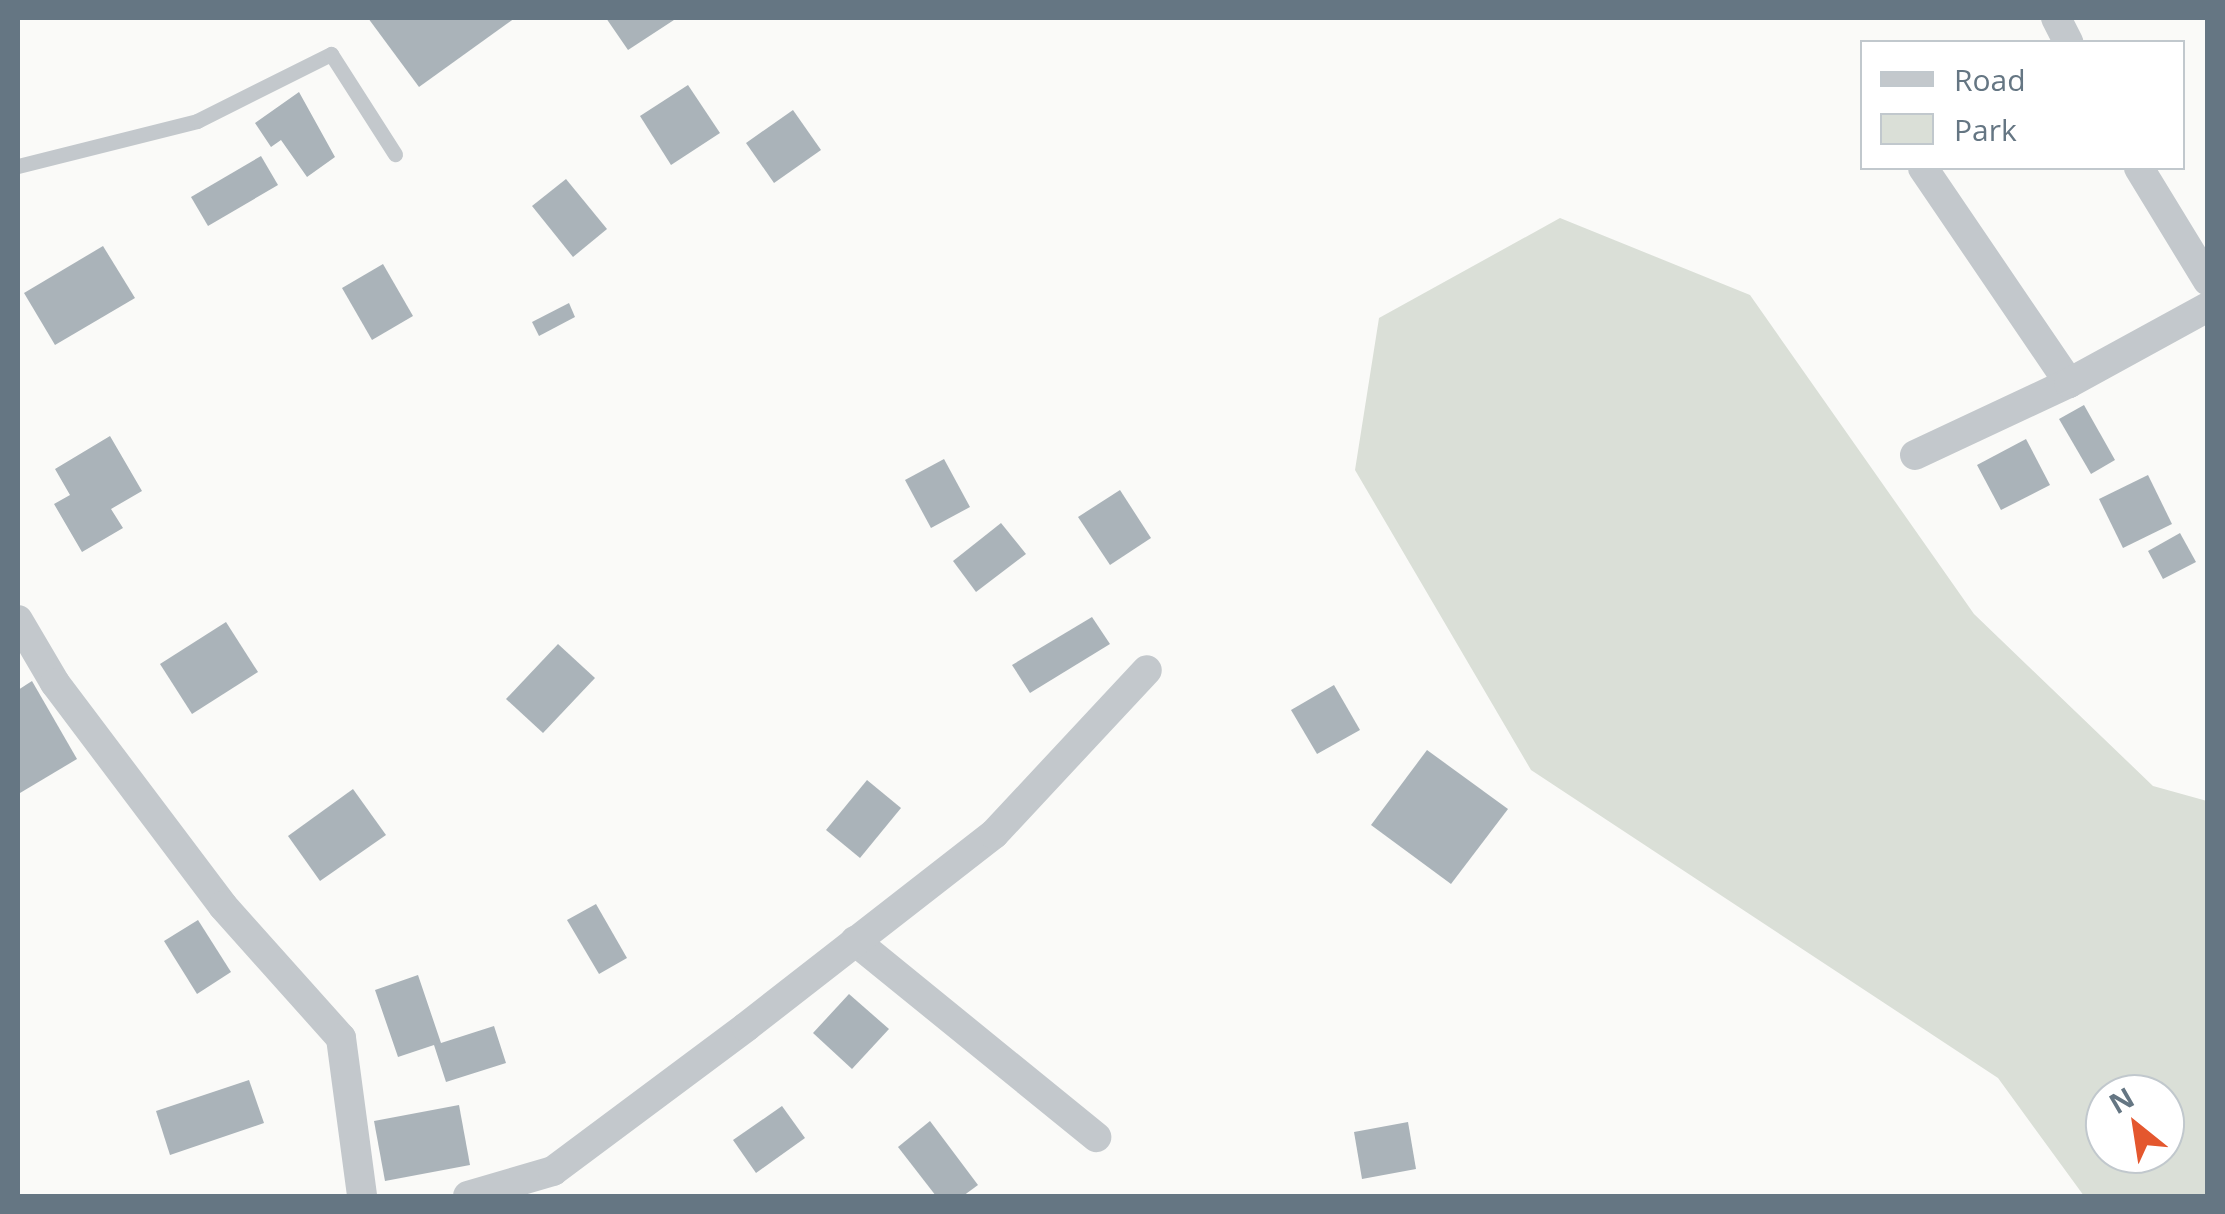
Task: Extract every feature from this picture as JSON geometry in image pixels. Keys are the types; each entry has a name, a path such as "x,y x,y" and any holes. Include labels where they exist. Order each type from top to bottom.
{"street":[{"path":"1924,170 2069,384"},
{"path":"2140,170 2208,281"},
{"path":"1915,455 2069,384 2208,308"},
{"path":"18,620 55,683 222,906 341,1038 362,1196"},
{"path":"468,1196 554,1172 994,834 1147,670"},
{"path":"855,941 1096,1137"}],"lane":[{"path":"18,166 197,121 331,54 395,154"}],"green space":[{"path":"1560,218 1750,295 1974,614 2153,786 2207,801 2207,1196 2084,1196 1998,1078 1531,770 1355,470 1379,318"}],"building":[{"path":"368,18 515,18 419,87"},
{"path":"606,18 677,18 628,50"},
{"path":"688,85 720,133 671,165 640,116"},
{"path":"299,92 335,157 307,177 281,140 271,147 255,123"},
{"path":"793,110 821,150 774,183 746,143"},
{"path":"261,156 278,185 208,226 191,197"},
{"path":"566,179 607,229 573,257 532,206"},
{"path":"103,246 135,298 55,345 24,293"},
{"path":"383,264 413,316 372,340 342,288"},
{"path":"569,303 575,317 539,336 532,322"},
{"path":"2084,405 2115,460 2091,474 2059,419"},
{"path":"110,436 142,491 111,509 123,528 82,552 54,504 70,495 55,469"},
{"path":"2026,439 2050,485 2001,510 1977,465"},
{"path":"944,459 970,507 931,528 905,480"},
{"path":"2148,475 2172,524 2123,548 2099,499"},
{"path":"1120,490 1151,538 1110,565 1078,517"},
{"path":"1001,523 1026,554 976,592 953,561"},
{"path":"2180,533 2196,562 2163,579 2148,551"},
{"path":"1092,617 1110,644 1030,693 1012,665"},
{"path":"226,622 258,672 192,714 160,664"},
{"path":"558,644 595,678 543,733 506,699"},
{"path":"32,681 77,759 20,793 18,690"},
{"path":"1334,685 1360,730 1317,754 1291,710"},
{"path":"1427,750 1508,809 1451,884 1371,825"},
{"path":"867,780 901,808 860,858 826,830"},
{"path":"353,789 386,835 320,881 288,836"},
{"path":"596,904 627,958 599,974 567,920"},
{"path":"198,920 231,972 197,994 164,941"},
{"path":"418,975 441,1043 494,1026 506,1063 446,1082 434,1045 398,1057 375,990"},
{"path":"849,994 889,1029 852,1069 813,1033"},
{"path":"249,1080 264,1123 170,1155 156,1111"},
{"path":"459,1105 470,1165 385,1181 374,1121"},
{"path":"782,1106 805,1138 756,1173 733,1140"},
{"path":"930,1121 978,1185 963,1196 936,1196 898,1147"},
{"path":"1408,1122 1416,1169 1362,1179 1354,1132"}]}
